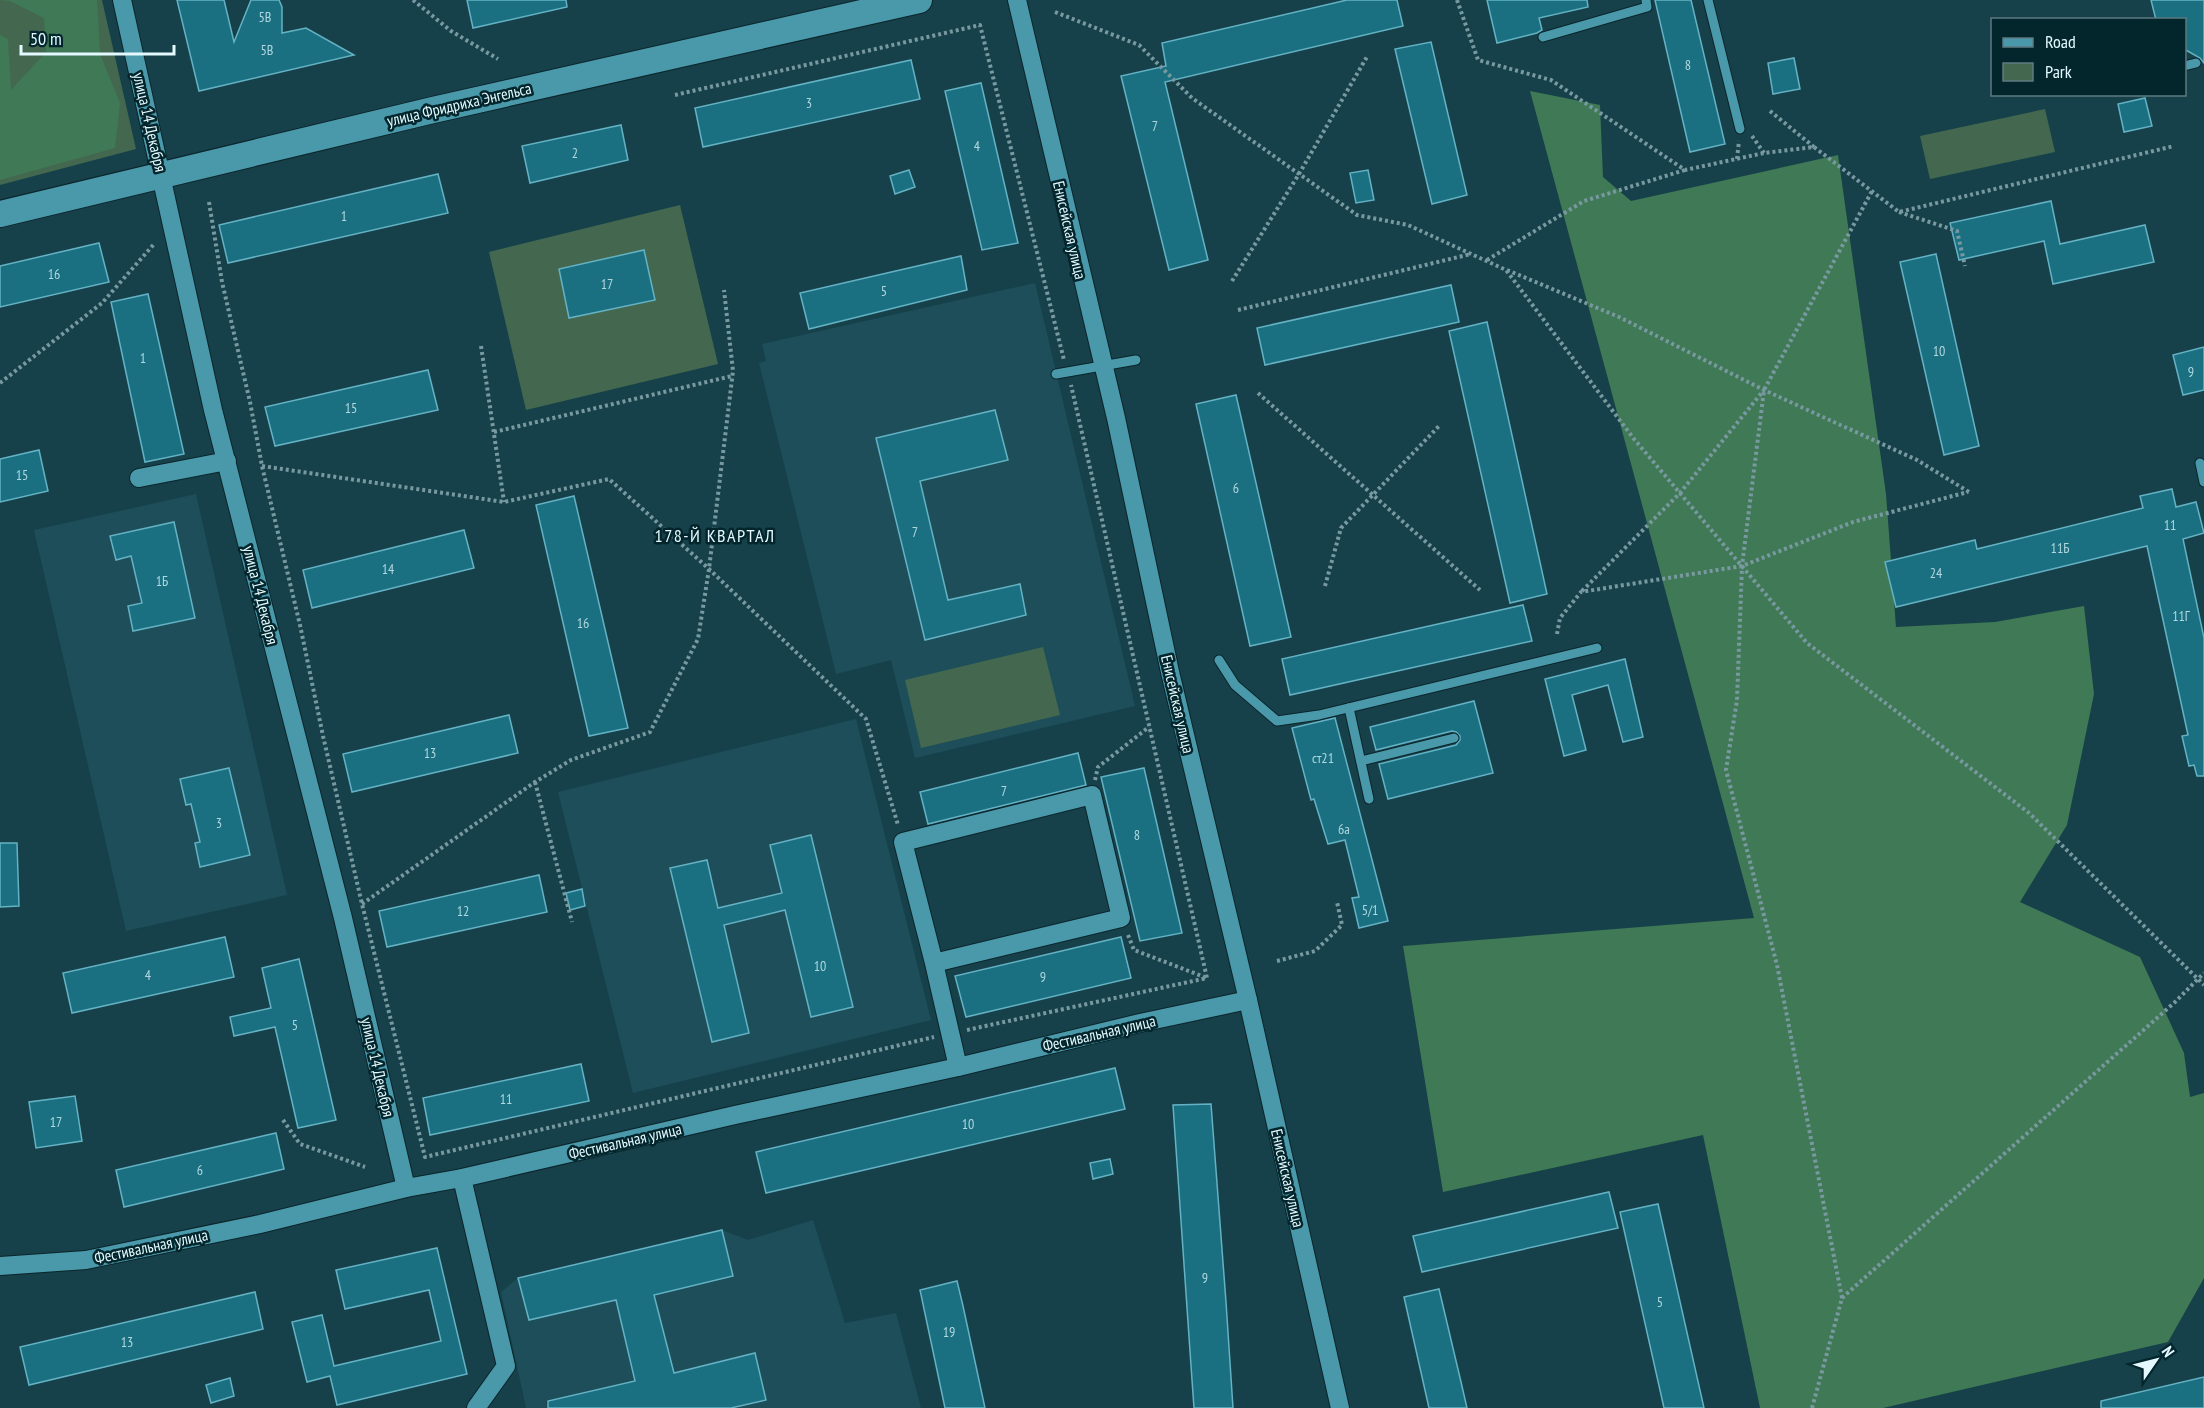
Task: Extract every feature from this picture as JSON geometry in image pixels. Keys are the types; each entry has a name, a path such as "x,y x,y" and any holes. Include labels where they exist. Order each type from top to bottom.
{"street":[{"name":"улица 14 Декабря","path":"122,0 186,290 340,907 406,1188"},
{"name":"улица Фридриха Энгельса","path":"0,214 433,110 919,0"},
{"name":"Енисейская улица","path":"1017,0 1116,418 1170,672 1248,1000 1340,1408"},
{"path":"139,478 227,461"},
{"path":"934,963 1120,918 1092,795 903,842 958,1067"},
{"name":"Фестивальная улица","path":"0,1266 86,1260 260,1224 406,1188 462,1179 1248,1000"},
{"path":"462,1179 506,1366 476,1408"}],"lane":[{"path":"1544,37 1647,7 1646,0"},
{"path":"1708,0 1744,129"},
{"path":"2186,66 2196,63"},
{"path":"1056,374 1136,360"},
{"path":"2200,463 2204,482"},
{"path":"1219,660 1235,685 1277,721 1319,715 1598,648"},
{"path":"1349,708 1369,799"},
{"path":"1361,762 1454,738"}],"path":[{"path":"413,0 451,31 498,59"},
{"path":"1457,0 1478,60 1551,80 1685,170"},
{"path":"1055,12 1139,45 1192,98 1357,215 1408,225 1506,270 1620,317 1764,390 1917,460 1969,492 1853,522 1742,566 1581,592"},
{"path":"675,95 980,26 1067,372 1207,978"},
{"path":"1232,281 1299,174 1368,55"},
{"path":"1770,111 1899,212 1957,231 1965,266"},
{"path":"1744,129 1764,153"},
{"path":"1899,212 2174,146"},
{"path":"1487,261 1584,201 1685,170 1764,153 1814,147"},
{"path":"1557,634 1560,618 1581,592 1680,493 1764,390 1872,191"},
{"path":"209,202 222,282 250,402 261,466 300,626 362,904 425,1157 950,1033 1207,978"},
{"path":"0,383 102,303 155,243"},
{"path":"1238,310 1472,254"},
{"path":"1506,270 1634,439 1807,643 2029,813 2204,985"},
{"path":"362,904 535,782 571,760 650,732 698,639 709,569 732,376 724,290"},
{"path":"481,346 504,502"},
{"path":"494,432 732,376"},
{"path":"1764,390 1742,566 1737,700 1726,770 1777,965 1842,1298 1812,1408"},
{"path":"1258,393 1480,590"},
{"path":"1325,586 1341,528 1440,425"},
{"path":"261,466 504,502 609,479 709,569 866,719 903,842"},
{"path":"1092,795 1098,767 1149,727"},
{"path":"535,782 572,922"},
{"path":"1277,961 1316,951 1342,926 1337,902"},
{"path":"1120,918 1134,950 1207,978"},
{"path":"1842,1298 2204,973"},
{"path":"283,1120 300,1144 365,1167"}],"shaded area":[{"path":"1035,283 1135,706 915,758 891,660 836,674 759,363 766,361 762,344"},
{"path":"196,494 287,895 126,931 34,530"},
{"path":"856,719 931,1020 633,1093 558,792"},
{"path":"813,1220 845,1323 896,1313 921,1408 731,1408 674,1373 654,1295 732,1276 722,1230 748,1240"},
{"path":"518,1278 530,1320 616,1300 635,1381 546,1402 547,1408 526,1408 501,1292"}],"green space":[{"path":"0,0 102,0 136,149 0,185"},
{"path":"0,0 97,0 100,54 120,103 115,148 0,180 0,35 8,39 11,90 46,52 44,18 10,1"},
{"path":"1530,91 1600,105 1603,177 1631,201 1838,155 1886,494 1896,627 1995,622 2084,606 2094,694 2067,825 2020,902 2140,957 2184,1053 2190,1097 2204,1093 2204,1278 2168,1342 1883,1408 1760,1408 1703,1135 1443,1192 1403,946 1754,918"},
{"path":"2045,109 2055,152 1930,179 1920,136"},
{"path":"680,205 718,364 526,410 489,252"},
{"path":"1043,647 1060,715 921,748 905,680"}],"building":[{"path":"177,0 224,0 234,42 251,0 279,0 282,7 282,33 306,28 354,55 199,91"},
{"path":"467,0 566,0 567,7 473,28"},
{"path":"1347,0 1397,0 1403,26 1165,82 1208,260 1169,270 1121,76 1166,66 1162,43"},
{"path":"1487,0 1587,0 1588,7 1539,18 1542,30 1537,33 1497,43"},
{"path":"1655,0 1691,0 1725,144 1690,152"},
{"path":"2151,0 2204,0 2204,63 2186,50 2186,18 2156,18"},
{"path":"1431,42 1467,195 1432,204 1395,49"},
{"path":"1794,58 1800,89 1773,94 1768,63"},
{"path":"911,60 920,99 703,147 695,108"},
{"path":"981,83 1018,243 982,250 945,91"},
{"path":"2145,98 2152,126 2124,132 2118,104"},
{"path":"621,125 628,160 530,183 522,146"},
{"path":"909,170 915,187 895,194 890,176"},
{"path":"1368,170 1374,200 1356,203 1350,173"},
{"path":"438,174 448,213 228,263 219,225"},
{"path":"2051,201 2060,244 2145,225 2154,262 2053,284 2044,241 1959,260 1950,223"},
{"path":"99,243 109,282 0,307 0,266"},
{"path":"644,250 655,300 569,318 559,269"},
{"path":"1936,254 1979,446 1944,455 1900,262"},
{"path":"961,256 967,290 809,329 800,293"},
{"path":"1451,285 1459,322 1265,365 1257,328"},
{"path":"148,294 184,454 145,462 111,302"},
{"path":"1487,322 1547,594 1510,603 1449,331"},
{"path":"2204,347 2204,390 2183,395 2173,355"},
{"path":"428,370 438,410 275,446 265,407"},
{"path":"1236,395 1291,637 1250,646 1196,404"},
{"path":"995,410 1008,460 920,481 948,600 1020,584 1026,615 925,640 876,438"},
{"path":"39,450 48,491 0,502 0,459"},
{"path":"2172,489 2176,507 2196,502 2204,533 2183,539 2204,638 2204,776 2197,776 2194,765 2189,766 2182,736 2188,735 2147,546 1896,607 1885,562 1975,540 1977,549 2143,508 2140,496"},
{"path":"574,496 628,728 589,736 536,505"},
{"path":"174,522 195,618 133,631 128,606 142,603 131,556 116,560 110,536"},
{"path":"464,530 474,568 312,608 303,570"},
{"path":"1523,605 1532,641 1290,695 1282,659"},
{"path":"1625,659 1643,737 1623,742 1608,685 1572,695 1586,750 1564,756 1545,679"},
{"path":"1474,701 1493,773 1388,799 1379,764 1456,745 1460,736 1452,731 1376,750 1370,727"},
{"path":"509,715 518,753 352,792 343,754"},
{"path":"1335,718 1388,921 1359,928 1352,898 1359,897 1345,840 1328,844 1314,799 1311,800 1292,728"},
{"path":"1078,753 1086,785 928,824 920,792"},
{"path":"229,768 250,855 200,867 195,843 200,842 191,804 186,805 180,779"},
{"path":"1144,768 1182,933 1140,941 1101,777"},
{"path":"811,835 853,1007 811,1017 785,910 724,925 749,1033 712,1042 670,868 707,860 718,908 782,893 770,845"},
{"path":"0,843 17,843 19,906 0,907"},
{"path":"539,875 547,912 387,947 379,911"},
{"path":"582,889 585,906 570,910 566,893"},
{"path":"225,937 234,977 72,1013 63,973"},
{"path":"1121,937 1131,978 966,1017 955,976"},
{"path":"299,959 336,1120 298,1128 275,1027 234,1036 230,1017 271,1008 262,968"},
{"path":"581,1064 589,1101 430,1135 423,1098"},
{"path":"1115,1068 1125,1109 766,1193 756,1152"},
{"path":"75,1096 82,1141 36,1148 29,1102"},
{"path":"1211,1104 1233,1408 1194,1408 1173,1105"},
{"path":"276,1133 284,1169 124,1207 116,1170"},
{"path":"1110,1159 1113,1174 1093,1179 1090,1163"},
{"path":"1609,1192 1618,1228 1422,1272 1413,1236"},
{"path":"1658,1204 1704,1408 1664,1408 1620,1212"},
{"path":"722,1230 733,1276 654,1295 674,1373 755,1353 766,1400 731,1408 548,1408 548,1401 635,1381 616,1300 529,1320 518,1278"},
{"path":"437,1248 467,1374 337,1405 330,1376 307,1382 292,1322 322,1315 334,1366 441,1341 429,1290 345,1309 336,1270"},
{"path":"957,1281 985,1408 945,1408 920,1290"},
{"path":"1439,1289 1467,1408 1429,1408 1404,1297"},
{"path":"255,1292 263,1329 29,1385 20,1347"},
{"path":"2204,1377 2204,1408 2101,1408 2101,1401"},
{"path":"230,1378 234,1396 211,1403 206,1385"}],"district":[{"name":"178-Й КВАРТАЛ","path":"715,536"}]}
